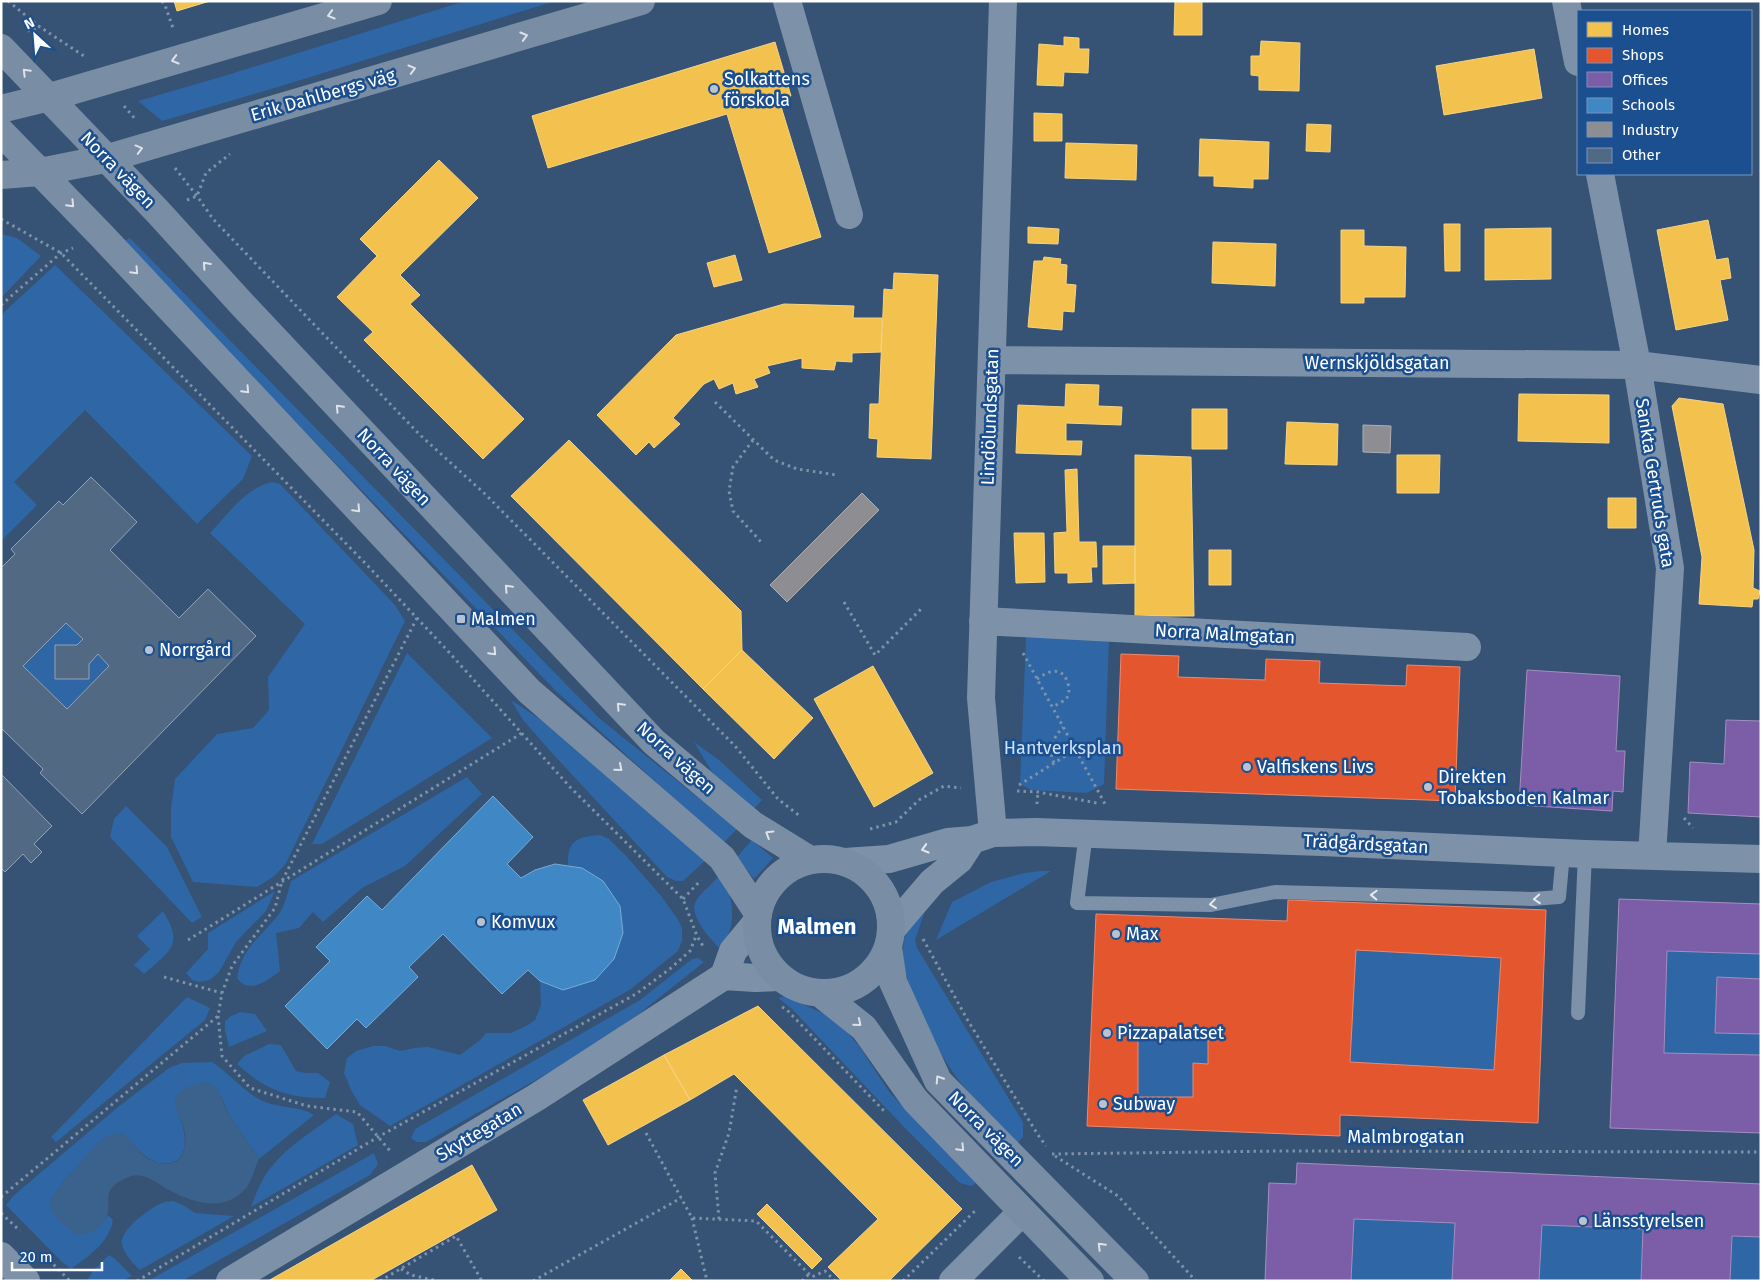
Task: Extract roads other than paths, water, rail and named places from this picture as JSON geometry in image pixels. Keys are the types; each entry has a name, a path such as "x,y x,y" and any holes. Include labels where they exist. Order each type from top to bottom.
{"street":[{"path":"1,110 378,1"},
{"name":"Erik Dahlbergs väg","path":"1,175 40,172 106,158 641,1"},
{"path":"787,1 849,215"},
{"name":"Lindölundsgatan","path":"983,837 981,698 1003,1"},
{"path":"1566,1 1577,57"},
{"name":"Norra vägen","path":"1,48 50,97 320,388 654,742 753,825 810,860"},
{"name":"Norra vägen","path":"1,132 102,236 529,690 722,858 757,917"},
{"name":"Sankta Gertruds gata","path":"1600,175 1637,366 1670,568 1652,856"},
{"name":"Wernskjöldsgatan","path":"992,360 1637,366 1761,380"},
{"name":"Norra Malmgatan","path":"983,621 1467,647"},
{"name":"Trädgårdsgatan","path":"845,862 889,859 948,842 1036,832 1322,842 1574,854 1761,859"},
{"path":"889,938 932,882 983,837"},
{"name":"Norra vägen","path":"889,938 880,962 869,976 854,986 838,992 820,993 803,989 780,977 764,956 758,939 757,917 768,889 779,876 794,866 810,860 828,859 845,862 861,870 874,881 884,896 890,912 889,938 893,982 938,1081 1135,1281"},
{"path":"757,917 733,951 724,976 780,977"},
{"name":"Skyttegatan","path":"230,1281 537,1097 724,976"},
{"name":"Norra vägen","path":"820,993 864,1028 915,1100 1090,1281"},
{"path":"953,1281 1022,1212"},
{"path":"1,1256 26,1281"}],"lane":[{"path":"1086,834 1077,902 1211,906 1276,892 1532,899 1559,897 1574,854"},
{"path":"1574,854 1578,1013"}],"place":[{"name":"Solkattens förskola","path":"714,89"},
{"name":"Malmen","path":"461,619"},
{"name":"Norrgård","path":"149,650"},
{"name":"Valfiskens Livs","path":"1247,767"},
{"name":"Direkten Tobaksboden Kalmar","path":"1428,787"},
{"name":"Komvux","path":"481,922"},
{"name":"Max","path":"1116,934"},
{"name":"Pizzapalatset","path":"1107,1033"},
{"name":"Subway","path":"1103,1104"},
{"name":"Länsstyrelsen","path":"1583,1221"}],"district":[{"name":"Malmen","path":"817,926"}],"park label":[{"name":"Hantverksplan","path":"1063,748"}]}
